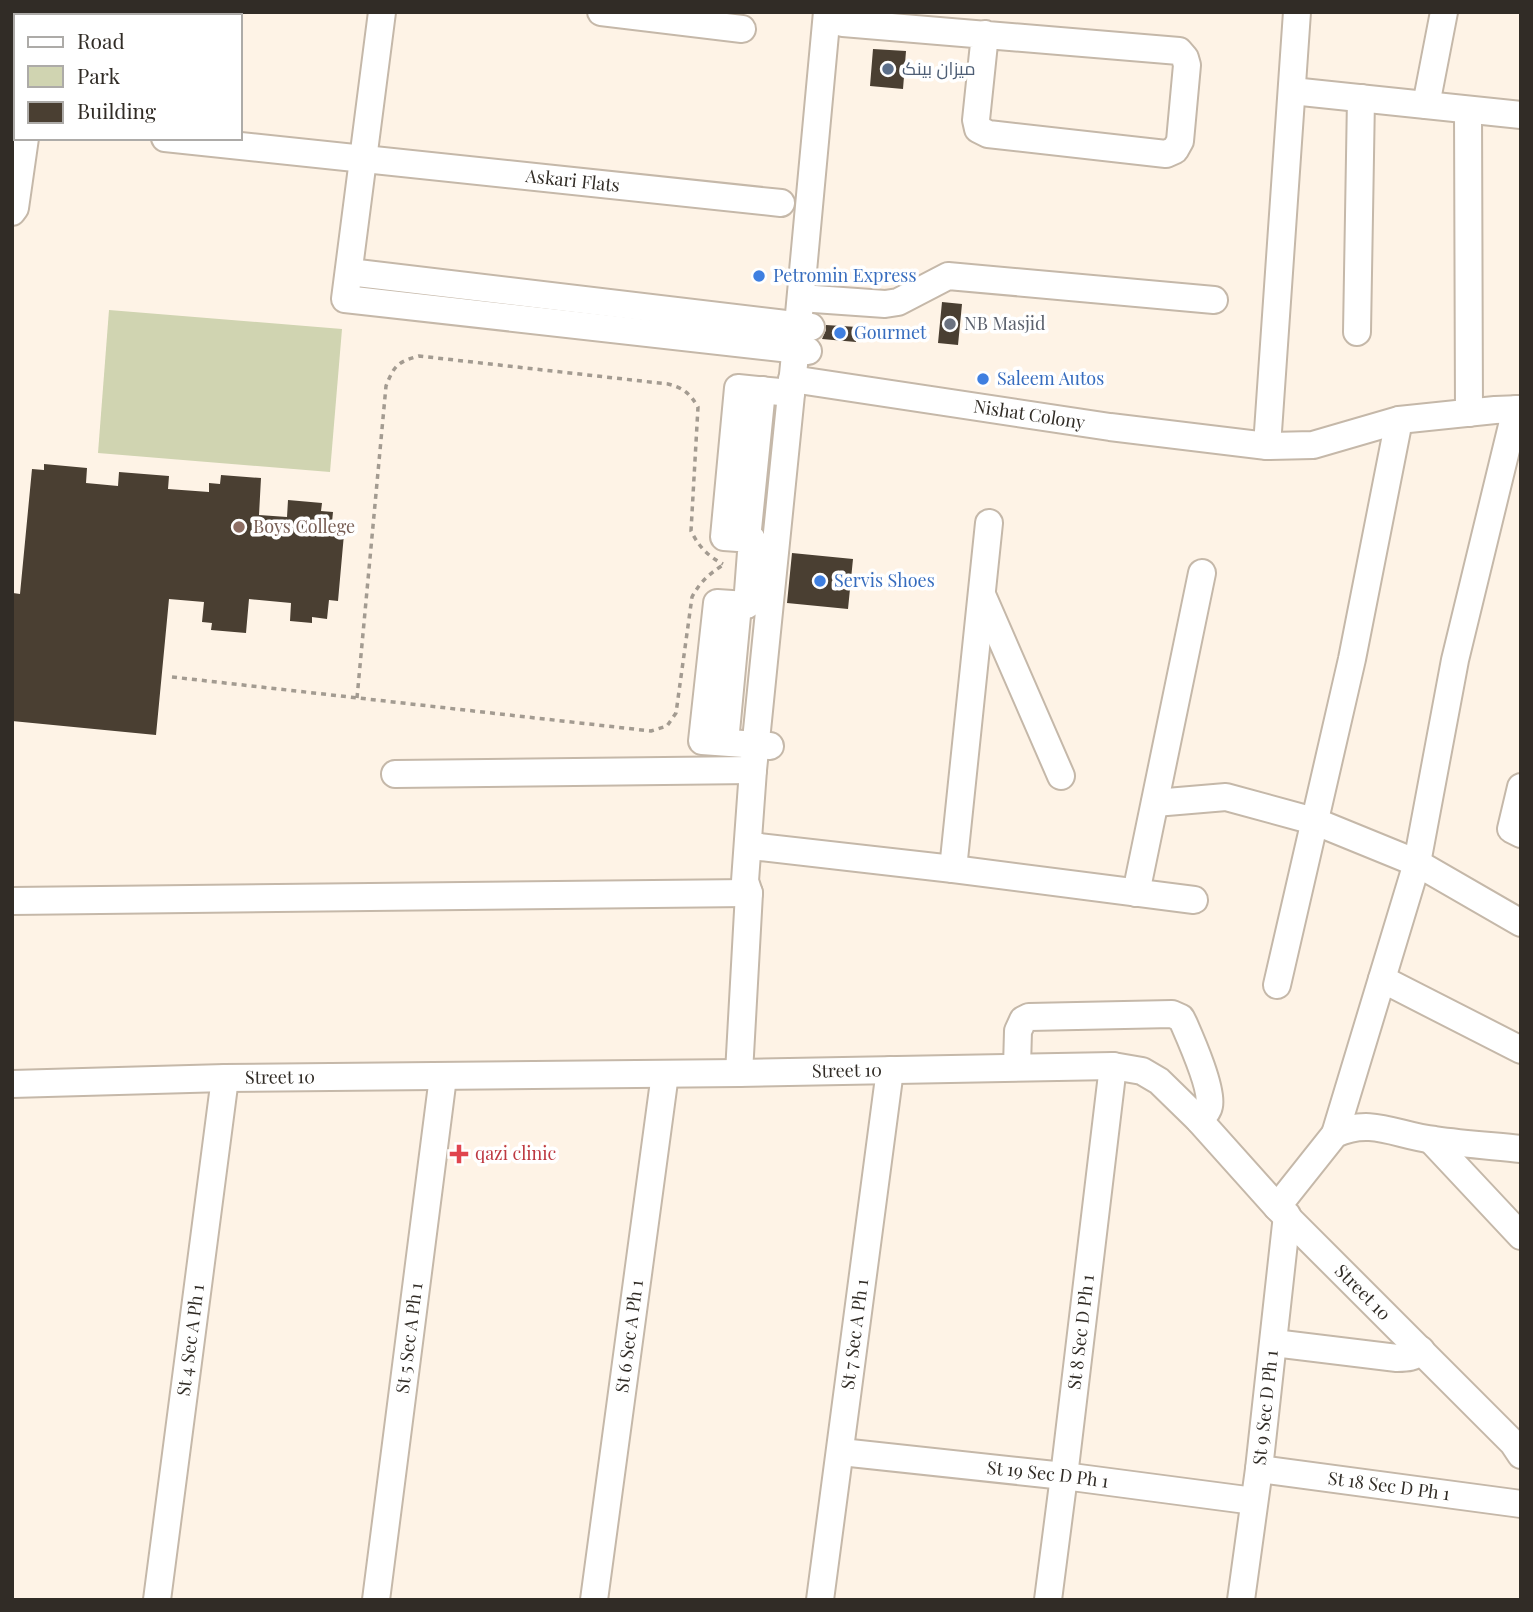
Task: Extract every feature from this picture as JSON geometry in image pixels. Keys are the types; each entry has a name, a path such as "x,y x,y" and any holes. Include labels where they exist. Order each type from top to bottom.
{"street":[{"path":"382,12 345,299 567,311 803,338"},
{"path":"601,12 742,29"},
{"path":"1266,446 1297,12"},
{"path":"1426,105 1444,12"},
{"path":"838,16 985,34 1179,51 1187,65 1181,141 1175,150 1166,154 988,134 978,129 976,120 985,34"},
{"path":"803,338 814,299 838,16"},
{"path":"739,1073 749,894 744,881 759,753 770,569 803,338 838,16"},
{"path":"1292,91 1468,110 1520,111"},
{"path":"1357,332 1361,98"},
{"path":"1468,110 1469,413"},
{"path":"12,212 15,208 25,140"},
{"name":"Askari Flats","path":"184,140 781,203"},
{"path":"349,272 567,311"},
{"path":"814,299 885,304 898,302 948,276 1214,300"},
{"name":"Nishat Colony","path":"770,569 752,539 747,539 762,390 796,385 1110,428 1266,446 1313,444 1399,420 1518,409"},
{"path":"1282,1211 1335,1133 1417,863 1455,660 1518,409"},
{"path":"1277,985 1352,659 1399,420"},
{"path":"953,869 989,523"},
{"path":"759,753 725,742 738,605 747,606 770,569"},
{"path":"1136,893 1202,573"},
{"path":"982,595 1061,776"},
{"path":"395,774 759,753"},
{"path":"749,894 756,882 760,847 759,753"},
{"path":"1521,787 1511,829 1521,834"},
{"path":"1155,803 1226,797 1314,821 1417,863 1521,923"},
{"path":"760,847 1194,900"},
{"path":"12,901 749,894"},
{"path":"1382,979 1521,1050"},
{"path":"1017,1068 1018,1031 1023,1020 1029,1017 1172,1014 1181,1018 1184,1024 1208,1088 1209,1105 1199,1120"},
{"name":"Street 10","path":"12,1084 225,1078 1113,1066 1142,1071 1159,1081 1199,1120 1282,1211 1513,1443 1521,1455"},
{"name":"St 8 Sec D Ph 1","path":"1048,1600 1113,1066"},
{"name":"St 7 Sec A Ph 1","path":"820,1600 890,1070"},
{"name":"St 6 Sec A Ph 1","path":"594,1600 665,1074"},
{"name":"St 5 Sec A Ph 1","path":"376,1600 443,1077"},
{"name":"St 4 Sec A Ph 1","path":"157,1600 225,1078"},
{"path":"1335,1133 1364,1125 1431,1140 1521,1149"},
{"path":"1431,1140 1521,1236"},
{"name":"St 9 Sec D Ph 1","path":"1245,1599 1274,1343 1282,1211"},
{"path":"1274,1343 1397,1358 1412,1357 1420,1350"},
{"name":"St 19 Sec D Ph 1","path":"841,1452 1064,1476 1254,1501"},
{"name":"St 18 Sec D Ph 1","path":"1259,1469 1521,1504"}],"path":[{"path":"173,677 357,698 651,731 667,726 676,713 692,597 707,575 723,564 709,556 691,531 698,407 691,396 682,388 668,384 419,356 406,360 393,369 386,386 357,698"}],"green space":[{"path":"109,310 342,329 330,472 98,453"}],"building":[{"name":"میزان بینک","path":"873,49 906,51 903,89 870,86"},
{"name":"NB Masjid","path":"942,302 962,304 958,345 938,343"},
{"name":"Gourmet","path":"826,325 857,327 856,342 822,339"},
{"path":"44,464 87,468 86,483 118,486 119,472 169,476 168,489 209,492 209,483 220,484 221,475 261,478 259,515 287,517 288,500 322,503 321,511 333,512 331,532 344,534 338,601 329,600 327,619 312,617 312,623 290,621 291,603 249,599 246,633 211,630 212,623 202,622 204,602 169,599 156,735 12,721 13,593 20,594 32,469 44,470"},
{"name":"Servis Shoes","path":"792,553 853,559 848,609 787,603"}],"place":[{"name":"میزان بینک","path":"888,69"},
{"name":"Petromin Express","path":"759,276"},
{"name":"NB Masjid","path":"950,324"},
{"name":"Gourmet","path":"840,333"},
{"name":"Saleem Autos","path":"983,379"},
{"name":"Boys College","path":"239,527"},
{"name":"Servis Shoes","path":"820,581"},
{"name":"qazi clinic","path":"459,1154"}]}
